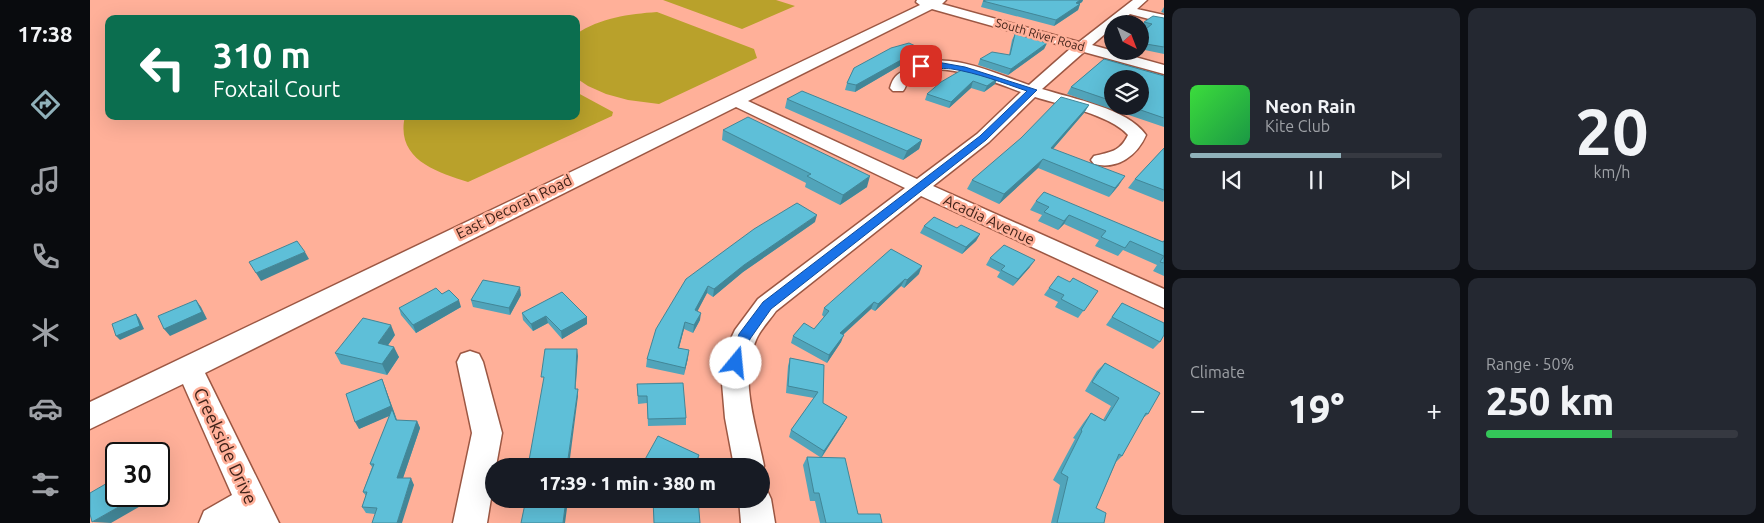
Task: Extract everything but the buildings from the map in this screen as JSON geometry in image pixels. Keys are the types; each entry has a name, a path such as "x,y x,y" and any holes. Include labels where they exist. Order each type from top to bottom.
{"street":[{"name":"South River Road","path":"929,1 1164,70"},
{"name":"East Decorah Road","path":"90,416 734,100 929,1"},
{"path":"748,458 737,388 736,363 744,337 767,306 983,138 1053,70 1134,5 1164,19"},
{"path":"898,88 900,79 921,66 937,64 963,68 1107,115 1130,127 1137,136 1132,148 1117,158 1100,160"},
{"name":"Acadia Avenue","path":"734,100 1164,300"},
{"path":"470,362 487,433 470,523"},
{"name":"Creekside Drive","path":"189,368 256,512"},
{"path":"756,508 758,523"},
{"path":"216,523 256,512"}],"shaded area":[{"path":"663,0 776,0 795,6 742,29"},
{"path":"657,12 754,49 757,58 659,104 628,100 606,94 580,81 580,32 595,24 636,14"},
{"path":"580,94 613,112 612,116 468,182 443,174 421,161 412,153 406,143 405,120 580,120"}],"route":[{"path":"736,363 744,337 767,306 983,138 1033,90 963,68 937,64 921,66"}]}
